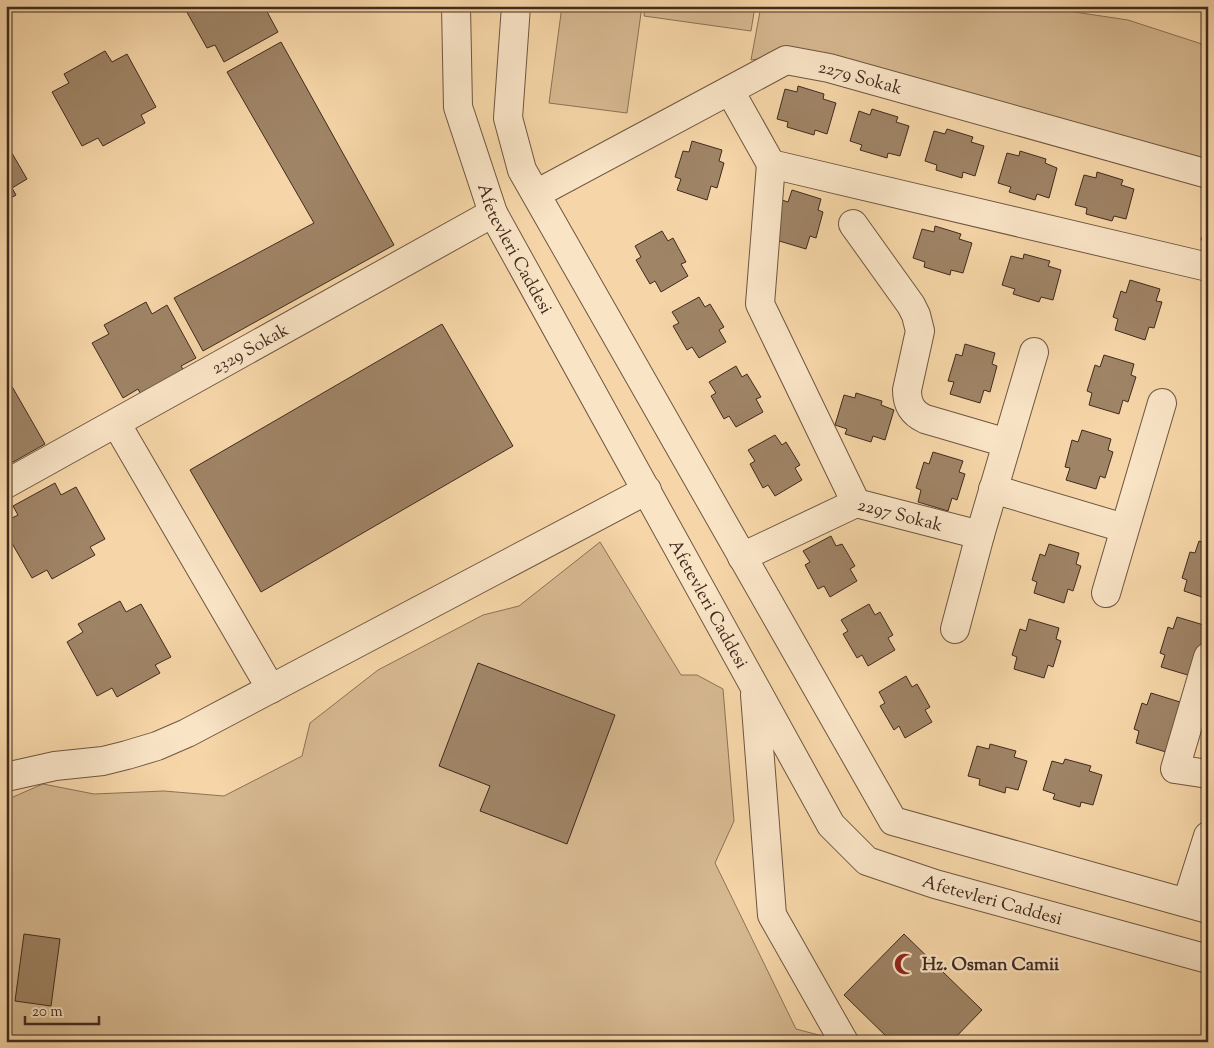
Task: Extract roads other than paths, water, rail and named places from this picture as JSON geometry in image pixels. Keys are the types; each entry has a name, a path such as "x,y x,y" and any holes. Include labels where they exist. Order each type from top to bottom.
{"street":[{"name":"Afetevleri Caddesi","path":"456,6 458,107 493,213 831,825 868,861 935,884 1208,959"},
{"path":"516,6 508,118 522,170 893,821 1197,906 1208,836"},
{"name":"2279 Sokak","path":"536,194 786,60 830,68 1208,174"},
{"path":"730,90 771,164 760,304 856,503"},
{"path":"771,164 1208,268"},
{"name":"2329 Sokak","path":"6,484 493,213"},
{"path":"853,224 911,304 916,315 920,331 907,390 907,399 910,407 919,417 1007,443"},
{"path":"955,629 993,489 1034,352"},
{"path":"1106,593 1162,403"},
{"path":"116,423 271,689"},
{"path":"993,489 1124,528"},
{"path":"6,777 55,766 103,761 157,746 187,733 647,490"},
{"name":"2297 Sokak","path":"742,556 856,503 980,535"},
{"path":"1208,657 1175,769 1208,774"},
{"path":"754,683 772,915 844,1042"}],"place":[{"name":"Hz. Osman Camii","path":"905,964"}]}
